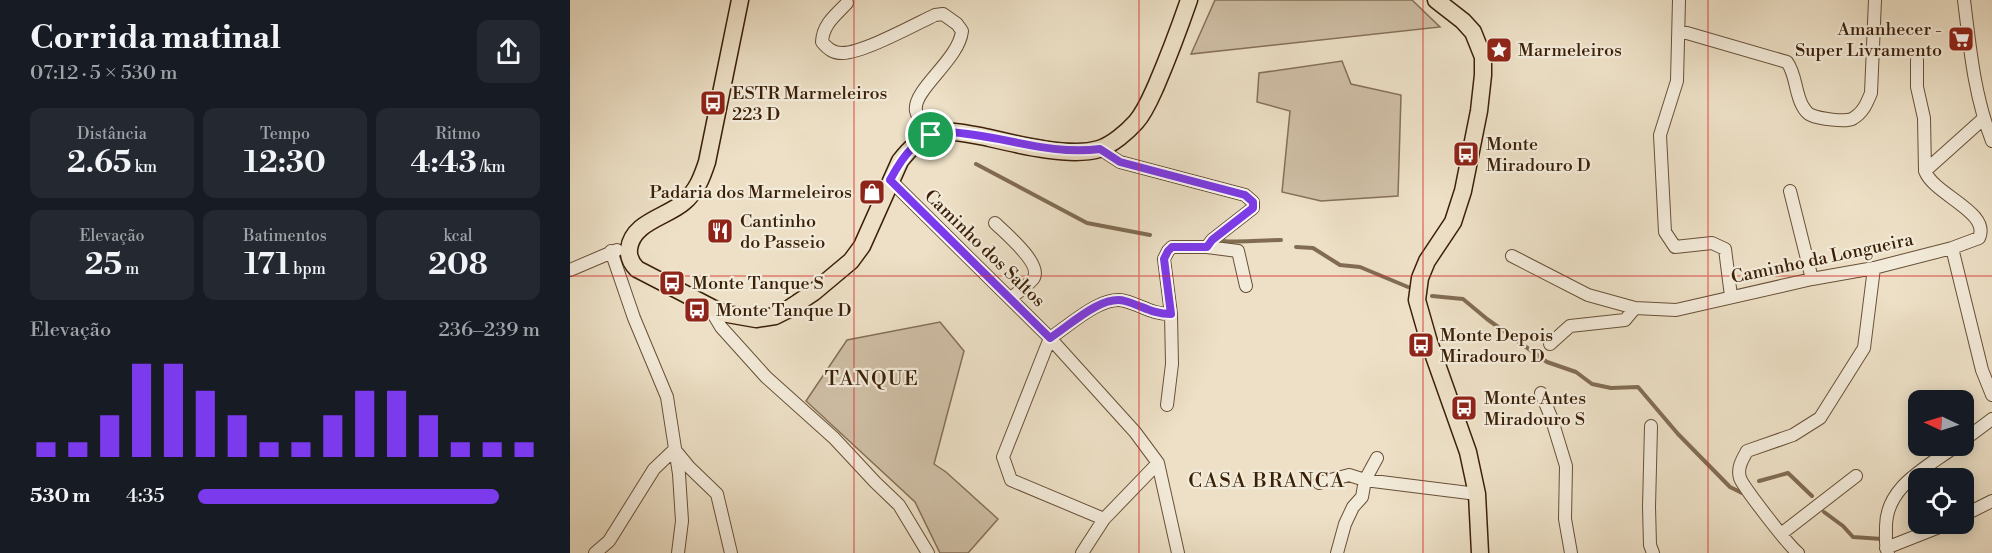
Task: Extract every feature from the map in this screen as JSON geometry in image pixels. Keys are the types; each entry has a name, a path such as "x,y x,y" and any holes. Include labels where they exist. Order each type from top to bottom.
{"main road":[{"path":"740,0 707,162 699,185 684,201 641,227 633,236 629,256 637,269 722,314 756,319 775,316 787,310 814,292 851,261 861,246 890,180 904,156 931,135 947,132 964,133 1059,150 1081,151 1100,149 1119,137 1138,120 1162,72 1190,0"},
{"path":"1436,0 1473,32 1483,57 1483,78 1479,111 1463,191 1451,225 1427,261 1420,278 1417,300 1429,342 1462,430 1477,494 1480,553"}],"street":[{"path":"1679,0 1677,81 1660,135 1665,232 1675,248 1712,243 1725,249 1731,296"},
{"path":"1680,31 1787,62 1803,107 1810,115 1841,121 1852,119 1866,106 1871,93 1875,0"},
{"path":"1964,0 1973,78 1983,119 1992,141"},
{"path":"847,3 827,24 823,32 819,43 828,49 843,53 856,51 935,15 943,14 957,24 962,31 961,40 955,51 918,96 915,108 917,115 931,135"},
{"path":"1917,60 1917,87 1924,118 1925,171"},
{"path":"1925,171 1983,119"},
{"path":"1100,149 1120,162 1245,195 1253,202 1253,208 1212,240 1207,247"},
{"name":"Caminho da Longueira","path":"1512,255 1588,295 1635,309 1676,310 1731,296 1874,267 1952,248 1979,238 1982,232 1980,223 1974,214 1928,179 1925,171"},
{"name":"Caminho dos Saltos","path":"890,180 1050,338 1135,432 1158,463 1178,553"},
{"path":"1790,191 1812,279"},
{"path":"995,223 1033,263 1036,272 1034,278 1011,298"},
{"path":"570,270 612,251 630,246"},
{"path":"1167,405 1172,364 1171,314 1164,259 1168,251 1172,247 1207,247 1238,251 1246,286"},
{"path":"1952,248 1982,370 1992,394"},
{"path":"612,251 634,318 667,397 679,474 682,522 678,553"},
{"path":"1797,553 1740,478 1740,464 1747,451 1793,435 1820,418 1864,348 1874,267"},
{"path":"1104,519 1011,480 1003,457 1050,338 1106,302 1122,300 1153,312 1171,314"},
{"path":"709,307 721,327 766,377 834,438 874,482 899,505 928,553"},
{"path":"1550,344 1570,326 1625,320 1635,309"},
{"path":"1541,393 1566,466 1565,519 1571,553"},
{"path":"1974,433 1992,420"},
{"path":"1652,426 1649,507 1650,545 1653,553"},
{"path":"595,553 609,541 654,469 675,449"},
{"path":"675,449 688,467 717,494 731,553"},
{"path":"1924,534 1887,550 1885,521 1892,500 1903,484 1942,456"},
{"path":"1338,553 1345,524 1353,507 1362,497 1365,480 1377,458"},
{"path":"1082,553 1104,519 1158,463"},
{"path":"1319,483 1349,476 1477,494"},
{"path":"1781,534 1856,476"},
{"path":"1974,510 1992,501"}],"shaded area":[{"path":"1215,0 1412,0 1440,27 1191,54"},
{"path":"1342,61 1351,84 1401,95 1398,196 1321,201 1282,192 1290,111 1257,102 1259,73"},
{"path":"940,322 964,351 934,464 998,519 968,553 940,553 915,502 806,401 847,340"}],"waterway":[{"path":"976,164 1087,223 1150,235"},
{"path":"1222,241 1281,240"},
{"path":"1296,247 1313,248 1340,265 1360,267 1408,287"},
{"path":"1432,296 1463,299 1547,362 1576,372 1592,384 1611,388 1638,387 1678,434 1730,487 1742,493"},
{"path":"1759,481 1788,473 1812,496"},
{"path":"1824,512 1843,526 1853,537 1882,539"}],"place":[{"name":"Amanhecer - Super Livramento","path":"1961,39"},
{"name":"Marmeleiros","path":"1499,50"},
{"name":"ESTR Marmeleiros 223 D","path":"713,103"},
{"name":"Monte Miradouro D","path":"1466,154"},
{"name":"Padaria dos Marmeleiros","path":"872,192"},
{"name":"Cantinho do Passeio","path":"720,231"},
{"name":"Monte Tanque S","path":"672,283"},
{"name":"Monte Tanque D","path":"697,310"},
{"name":"Monte Depois Miradouro D","path":"1421,345"},
{"name":"Monte Antes Miradouro S","path":"1464,408"}],"district":[{"name":"TANQUE","path":"872,378"},
{"name":"CASA BRANCA","path":"1267,480"}],"route":[{"path":"947,132 964,133 1059,150 1100,149 1120,162 1245,195 1253,202 1253,208 1212,240 1207,247 1172,247 1168,251 1164,259 1171,314 1153,312 1122,300 1106,302 1050,338 890,180 904,156 931,135 947,132"}]}
